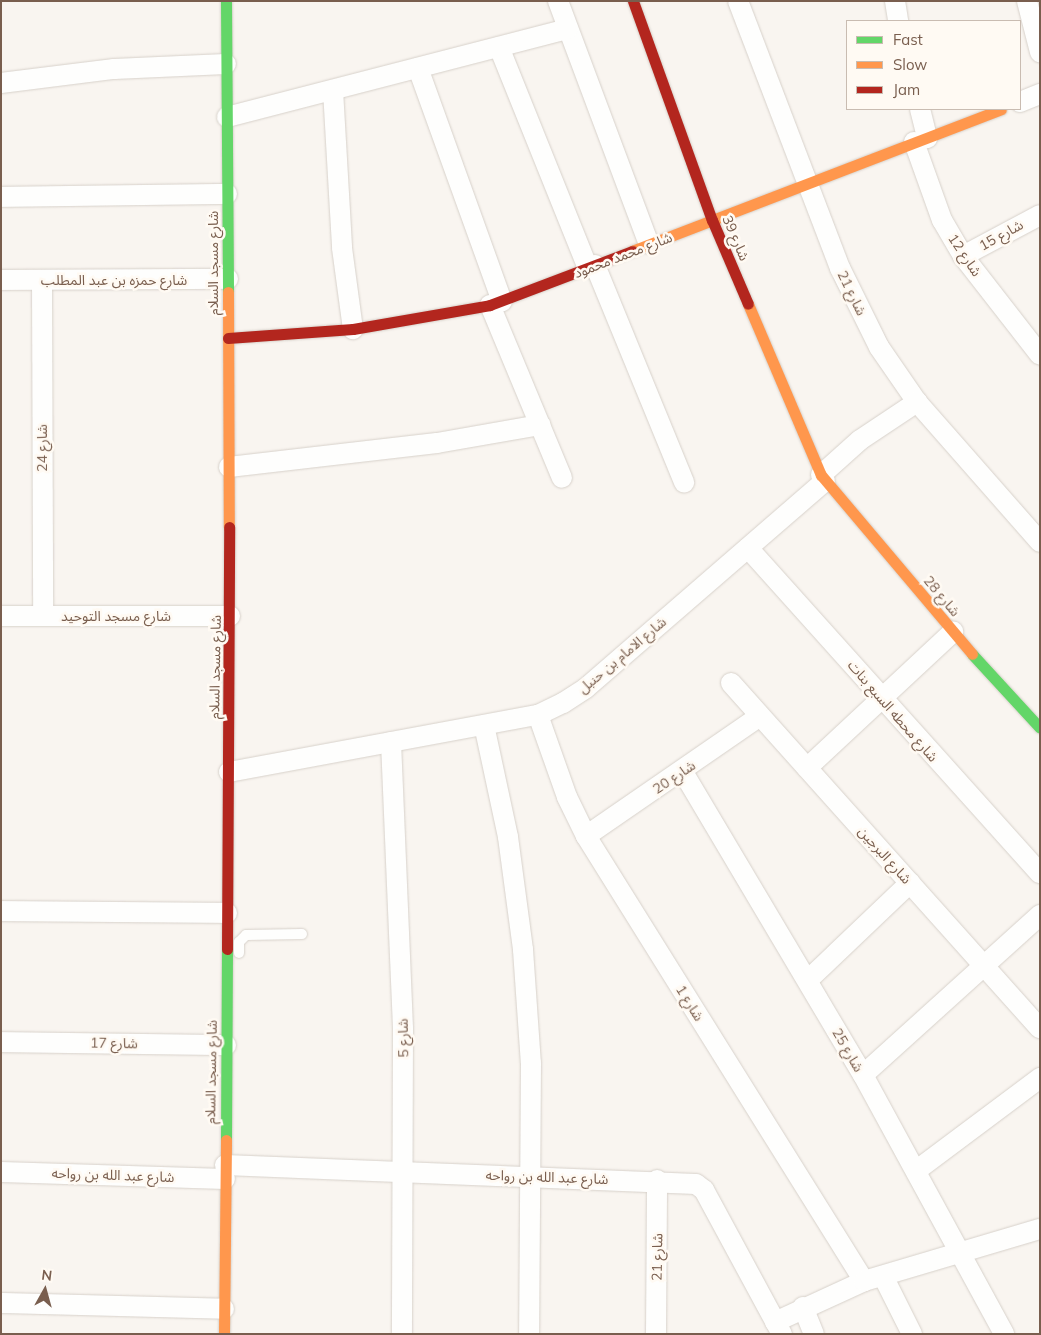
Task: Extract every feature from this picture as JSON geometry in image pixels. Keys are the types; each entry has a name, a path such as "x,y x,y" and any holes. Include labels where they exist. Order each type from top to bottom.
{"street":[{"name":"شارع مسجد السلام","path":"224,1334 225,1172 232,1039 228,913 230,616 226,1"},
{"path":"558,1 649,244"},
{"name":"شارع 39","path":"633,1 712,220 823,478"},
{"name":"شارع 21","path":"738,1 840,268 875,338 917,402 1040,542"},
{"path":"895,1 898,20"},
{"path":"1026,1 1040,52"},
{"path":"227,117 568,29"},
{"path":"499,46 591,267 684,482"},
{"path":"1,83 114,69 226,64"},
{"path":"418,68 496,303 540,425 562,478"},
{"path":"333,90 342,248 352,329"},
{"path":"1021,102 1040,94"},
{"name":"شارع 12","path":"920,110 921,140 935,204 963,256 1040,355"},
{"name":"شارع محمد محمود","path":"228,338 352,329 496,303 998,110"},
{"path":"1,197 227,194"},
{"name":"شارع 15","path":"963,256 1037,221"},
{"name":"شارع حمزه بن عبد المطلب","path":"1,280 228,280"},
{"name":"شارع 24","path":"42,281 43,616"},
{"name":"شارع الامام بن حنبل","path":"229,772 538,715 586,688 748,548 823,478 860,440 917,402"},
{"path":"229,467 437,443 540,425"},
{"name":"شارع 28","path":"823,478 953,632 1040,728"},
{"name":"شارع محطه السبع بنات","path":"748,548 1040,873"},
{"name":"شارع مسجد التوحيد","path":"1,616 230,616"},
{"path":"807,768 953,632"},
{"name":"شارع البرجين","path":"731,683 1040,1028"},
{"name":"شارع 1","path":"538,715 563,789 586,836 864,1281"},
{"name":"شارع 20","path":"586,836 683,772 760,716"},
{"path":"484,725 508,836 523,950 531,1063 529,1334"},
{"name":"شارع 5","path":"391,742 402,981 402,1334"},
{"name":"شارع 25","path":"683,772 808,980 863,1076 1004,1334"},
{"path":"808,980 910,883"},
{"path":"1,911 228,913"},
{"path":"863,1076 1040,915"},
{"name":"شارع 17","path":"1,1042 232,1039"},
{"path":"916,1170 1040,1078"},
{"name":"شارع عبد الله بن رواحه","path":"1,1172 403,1172 687,1181 704,1190 779,1328"},
{"name":"شارع 21","path":"656,1334 658,1180"},
{"path":"779,1328 803,1307 864,1281 1040,1229"},
{"path":"883,1276 912,1334"},
{"path":"1,1303 224,1309"},
{"path":"803,1307 814,1334"}],"lane":[{"path":"239,966 239,942 246,935 302,934"}],"traffic: fast":[{"path":"226,1 228,292"},
{"path":"972,654 1040,728"},
{"path":"226,1140 227,949"}],"traffic: slow":[{"path":"632,251 998,110"},
{"path":"228,292 229,527"},
{"path":"748,304 821,475 972,654"},
{"path":"224,1334 226,1140"}],"traffic: jam":[{"path":"633,1 712,220 748,304"},
{"path":"228,338 353,329 490,305 632,251"},
{"path":"227,949 229,527"}]}
